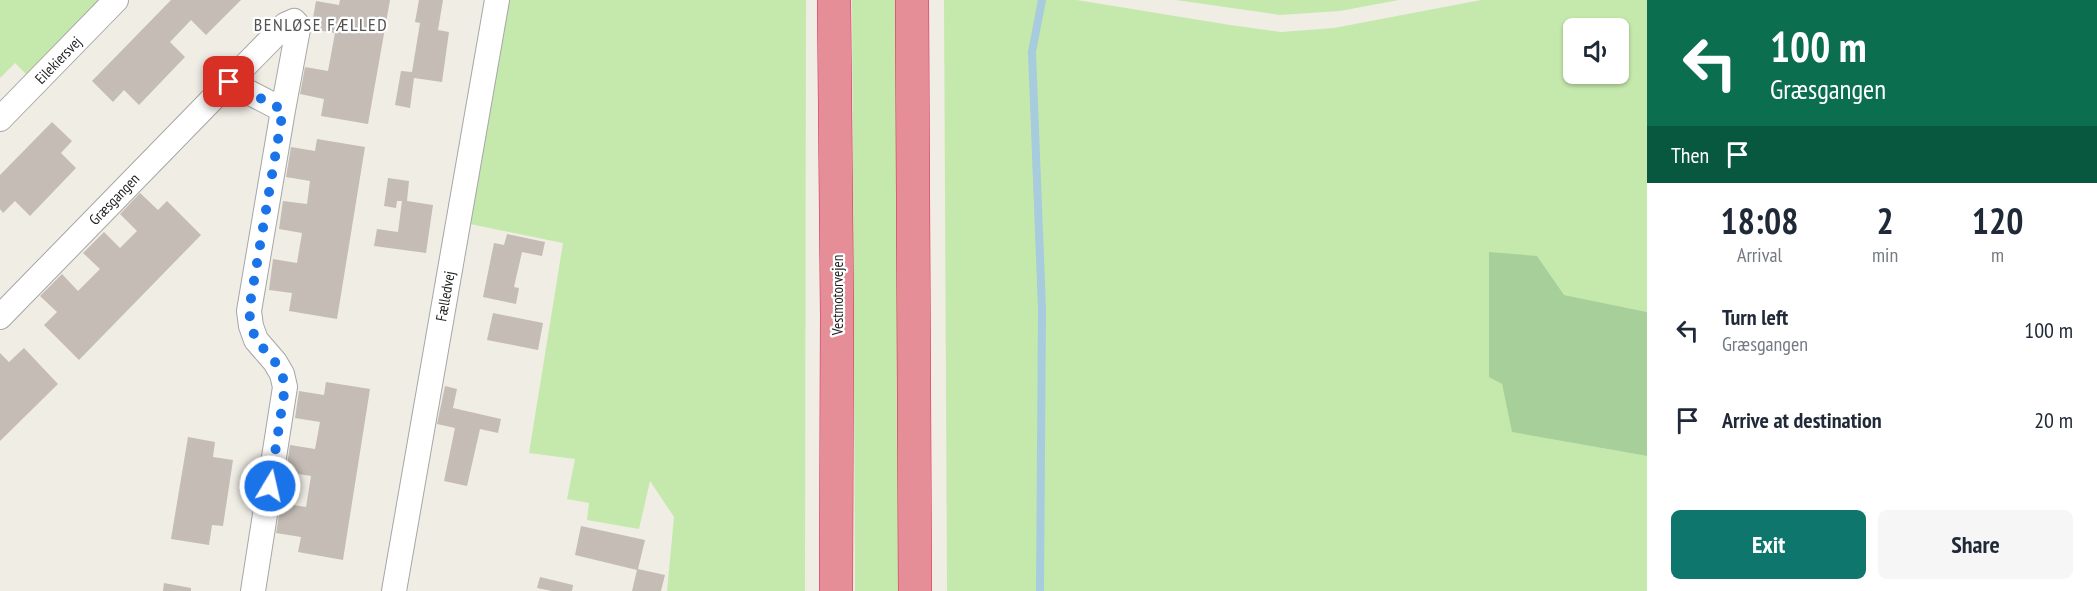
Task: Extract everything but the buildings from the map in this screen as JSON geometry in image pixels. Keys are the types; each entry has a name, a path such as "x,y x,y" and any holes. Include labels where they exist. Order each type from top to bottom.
{"highway":[{"name":"Vestmotorvejen","path":"834,0 837,315 836,591"},
{"path":"912,0 915,591"}],"street":[{"name":"Eilekiersvej","path":"0,119 116,0"},
{"name":"Fælledvej","path":"394,591 497,0"},
{"name":"Græsgangen","path":"0,317 285,25 294,21 297,24 298,29 249,310 256,340 275,362 282,374 285,387 253,591"},
{"path":"229,82 283,110"}],"green space":[{"path":"0,0 99,0 26,74 15,63 0,78"},
{"path":"509,0 806,0 805,591 667,591 674,517 650,481 639,529 587,520 589,503 567,499 575,459 529,453 563,243 470,224"},
{"path":"852,0 897,0 900,591 855,591"},
{"path":"944,0 1077,0 1281,32 1334,28 1481,0 1647,0 1647,312 1563,295 1537,256 1502,384 1513,432 1647,456 1647,591 947,591"},
{"path":"1176,0 1399,0 1340,11 1280,15"},
{"path":"1489,252 1537,256 1564,295 1647,312 1647,456 1512,432 1502,384 1489,377"}],"waterway":[{"path":"1040,591 1042,309 1032,52 1042,0"}],"district":[{"name":"BENLØSE FÆLLED","path":"321,24"}],"route":[{"path":"229,82 283,110 249,310 256,340 275,362 282,374 285,387 270,486"}]}
